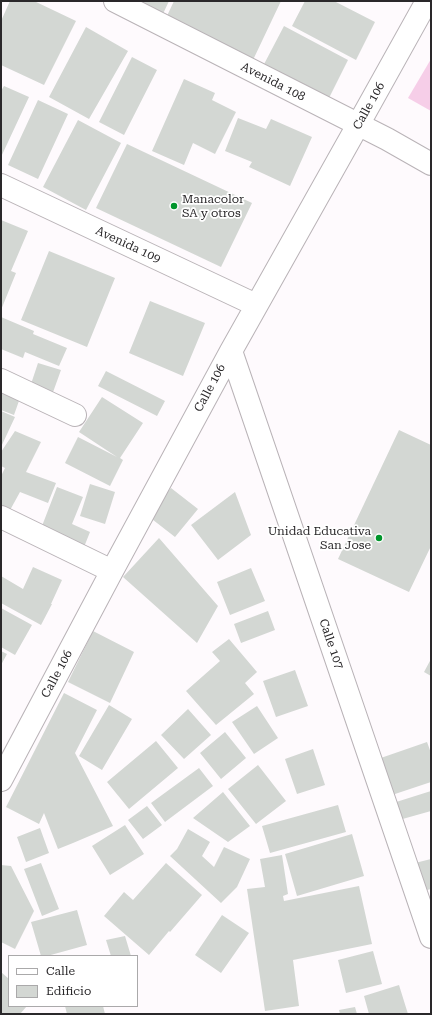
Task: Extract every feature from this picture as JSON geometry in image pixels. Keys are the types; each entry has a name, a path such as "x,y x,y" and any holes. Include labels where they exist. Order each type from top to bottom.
{"street":[{"name":"Avenida 108","path":"115,1 431,164"},
{"name":"Calle 106","path":"1,780 230,350 427,1"},
{"name":"Avenida 109","path":"1,185 256,306"},
{"name":"Calle 107","path":"230,350 431,937"},
{"path":"1,380 75,415"},
{"path":"1,517 112,571"}],"shaded area":[{"path":"431,59 431,111 408,98"}],"building":[{"path":"10,1 34,1 76,21 44,85 1,65 1,21"},
{"path":"137,1 169,1 162,16"},
{"path":"174,1 281,1 253,60 166,18"},
{"path":"305,1 334,1 375,22 356,60 292,26"},
{"path":"284,26 348,60 327,102 262,68"},
{"path":"86,27 128,51 89,119 49,97"},
{"path":"132,57 157,70 124,135 99,122"},
{"path":"184,79 215,93 212,100 236,112 215,154 193,143 184,165 152,151"},
{"path":"4,86 29,97 1,157 1,91"},
{"path":"38,100 68,114 38,179 8,165"},
{"path":"238,118 266,129 271,119 312,137 290,186 249,167 252,162 225,151"},
{"path":"78,120 121,143 86,210 43,187"},
{"name":"Manacolor SA y otros","path":"127,144 252,203 221,267 96,208"},
{"path":"1,220 28,231 11,271 16,273 1,310"},
{"path":"49,251 115,278 87,347 21,320"},
{"path":"150,301 205,323 183,376 129,353"},
{"path":"1,317 34,331 33,334 67,348 59,366 25,352 23,358 1,349"},
{"path":"38,363 61,370 52,395 30,387"},
{"path":"106,371 165,401 157,416 98,386"},
{"path":"1,391 20,398 14,415 1,410"},
{"path":"102,397 143,423 120,458 123,460 110,486 65,463 78,437 117,457 79,432"},
{"path":"1,411 15,417 1,447"},
{"path":"399,430 431,445 431,546 409,592 338,559"},
{"path":"15,431 41,442 26,472 56,483 48,503 20,492 9,512 1,508 1,476 5,468 1,466 1,452"},
{"path":"90,484 115,492 105,524 80,516"},
{"path":"57,487 83,497 72,524 90,532 84,547 55,534 56,531 42,526"},
{"path":"171,488 198,509 175,537 148,516"},
{"path":"235,492 251,535 218,560 191,525"},
{"path":"159,538 218,606 197,643 123,577"},
{"path":"33,567 62,580 41,625 1,603 1,576 23,589"},
{"path":"251,568 265,601 230,615 217,582"},
{"path":"1,608 32,625 15,655 1,647"},
{"path":"268,611 275,630 241,643 234,624"},
{"path":"93,631 134,652 110,703 68,682"},
{"path":"229,639 257,672 245,683 254,694 216,725 186,691 220,661 212,652"},
{"path":"1,651 7,654 1,665"},
{"path":"431,659 431,676 424,672"},
{"path":"295,670 308,706 276,717 263,681"},
{"path":"64,693 97,710 75,753 113,826 58,849 44,813 39,824 6,807"},
{"path":"109,705 132,719 102,770 79,756"},
{"path":"257,706 278,738 254,754 232,722"},
{"path":"188,709 211,735 184,759 161,735"},
{"path":"225,732 246,758 221,779 200,753"},
{"path":"156,741 178,768 129,809 107,782"},
{"path":"427,742 431,753 431,782 389,796 375,760"},
{"path":"313,749 325,785 297,794 285,759"},
{"path":"258,765 286,801 256,824 228,789"},
{"path":"199,768 213,786 165,822 151,803"},
{"path":"431,791 431,811 399,820 393,803"},
{"path":"223,792 250,826 228,842 193,818"},
{"path":"338,805 346,832 270,853 262,826"},
{"path":"147,806 162,825 143,839 128,820"},
{"path":"125,825 144,854 110,875 92,846"},
{"path":"40,828 49,853 26,862 17,837"},
{"path":"188,829 210,842 202,856 214,867 224,847 250,859 237,887 221,903 170,856 177,849"},
{"path":"352,834 364,876 297,896 285,854"},
{"path":"282,855 288,894 283,896 284,901 359,886 372,944 293,960 299,1006 265,1011 247,889 265,887 260,859"},
{"path":"431,859 431,889 423,891 415,863"},
{"path":"41,863 59,909 42,916 24,869"},
{"path":"166,863 202,895 149,955 104,916 124,892 133,900"},
{"path":"1,865 11,866 34,911 15,949 1,942"},
{"path":"77,910 87,945 51,955 41,955 31,922"},
{"path":"222,915 249,933 221,973 195,955"},
{"path":"125,936 131,955 111,955 106,940"},
{"path":"373,951 382,984 346,993 338,960"},
{"path":"1,972 8,978 8,1007 26,1007 20,1014 1,1014"},
{"path":"399,985 408,1014 369,1014 364,996"},
{"path":"65,1007 103,1007 105,1014 67,1014"},
{"path":"355,1007 357,1014 340,1014 339,1010"}],"place":[{"name":"Manacolor SA y otros","path":"174,206"},
{"name":"Unidad Educativa San Jose","path":"379,538"}]}
